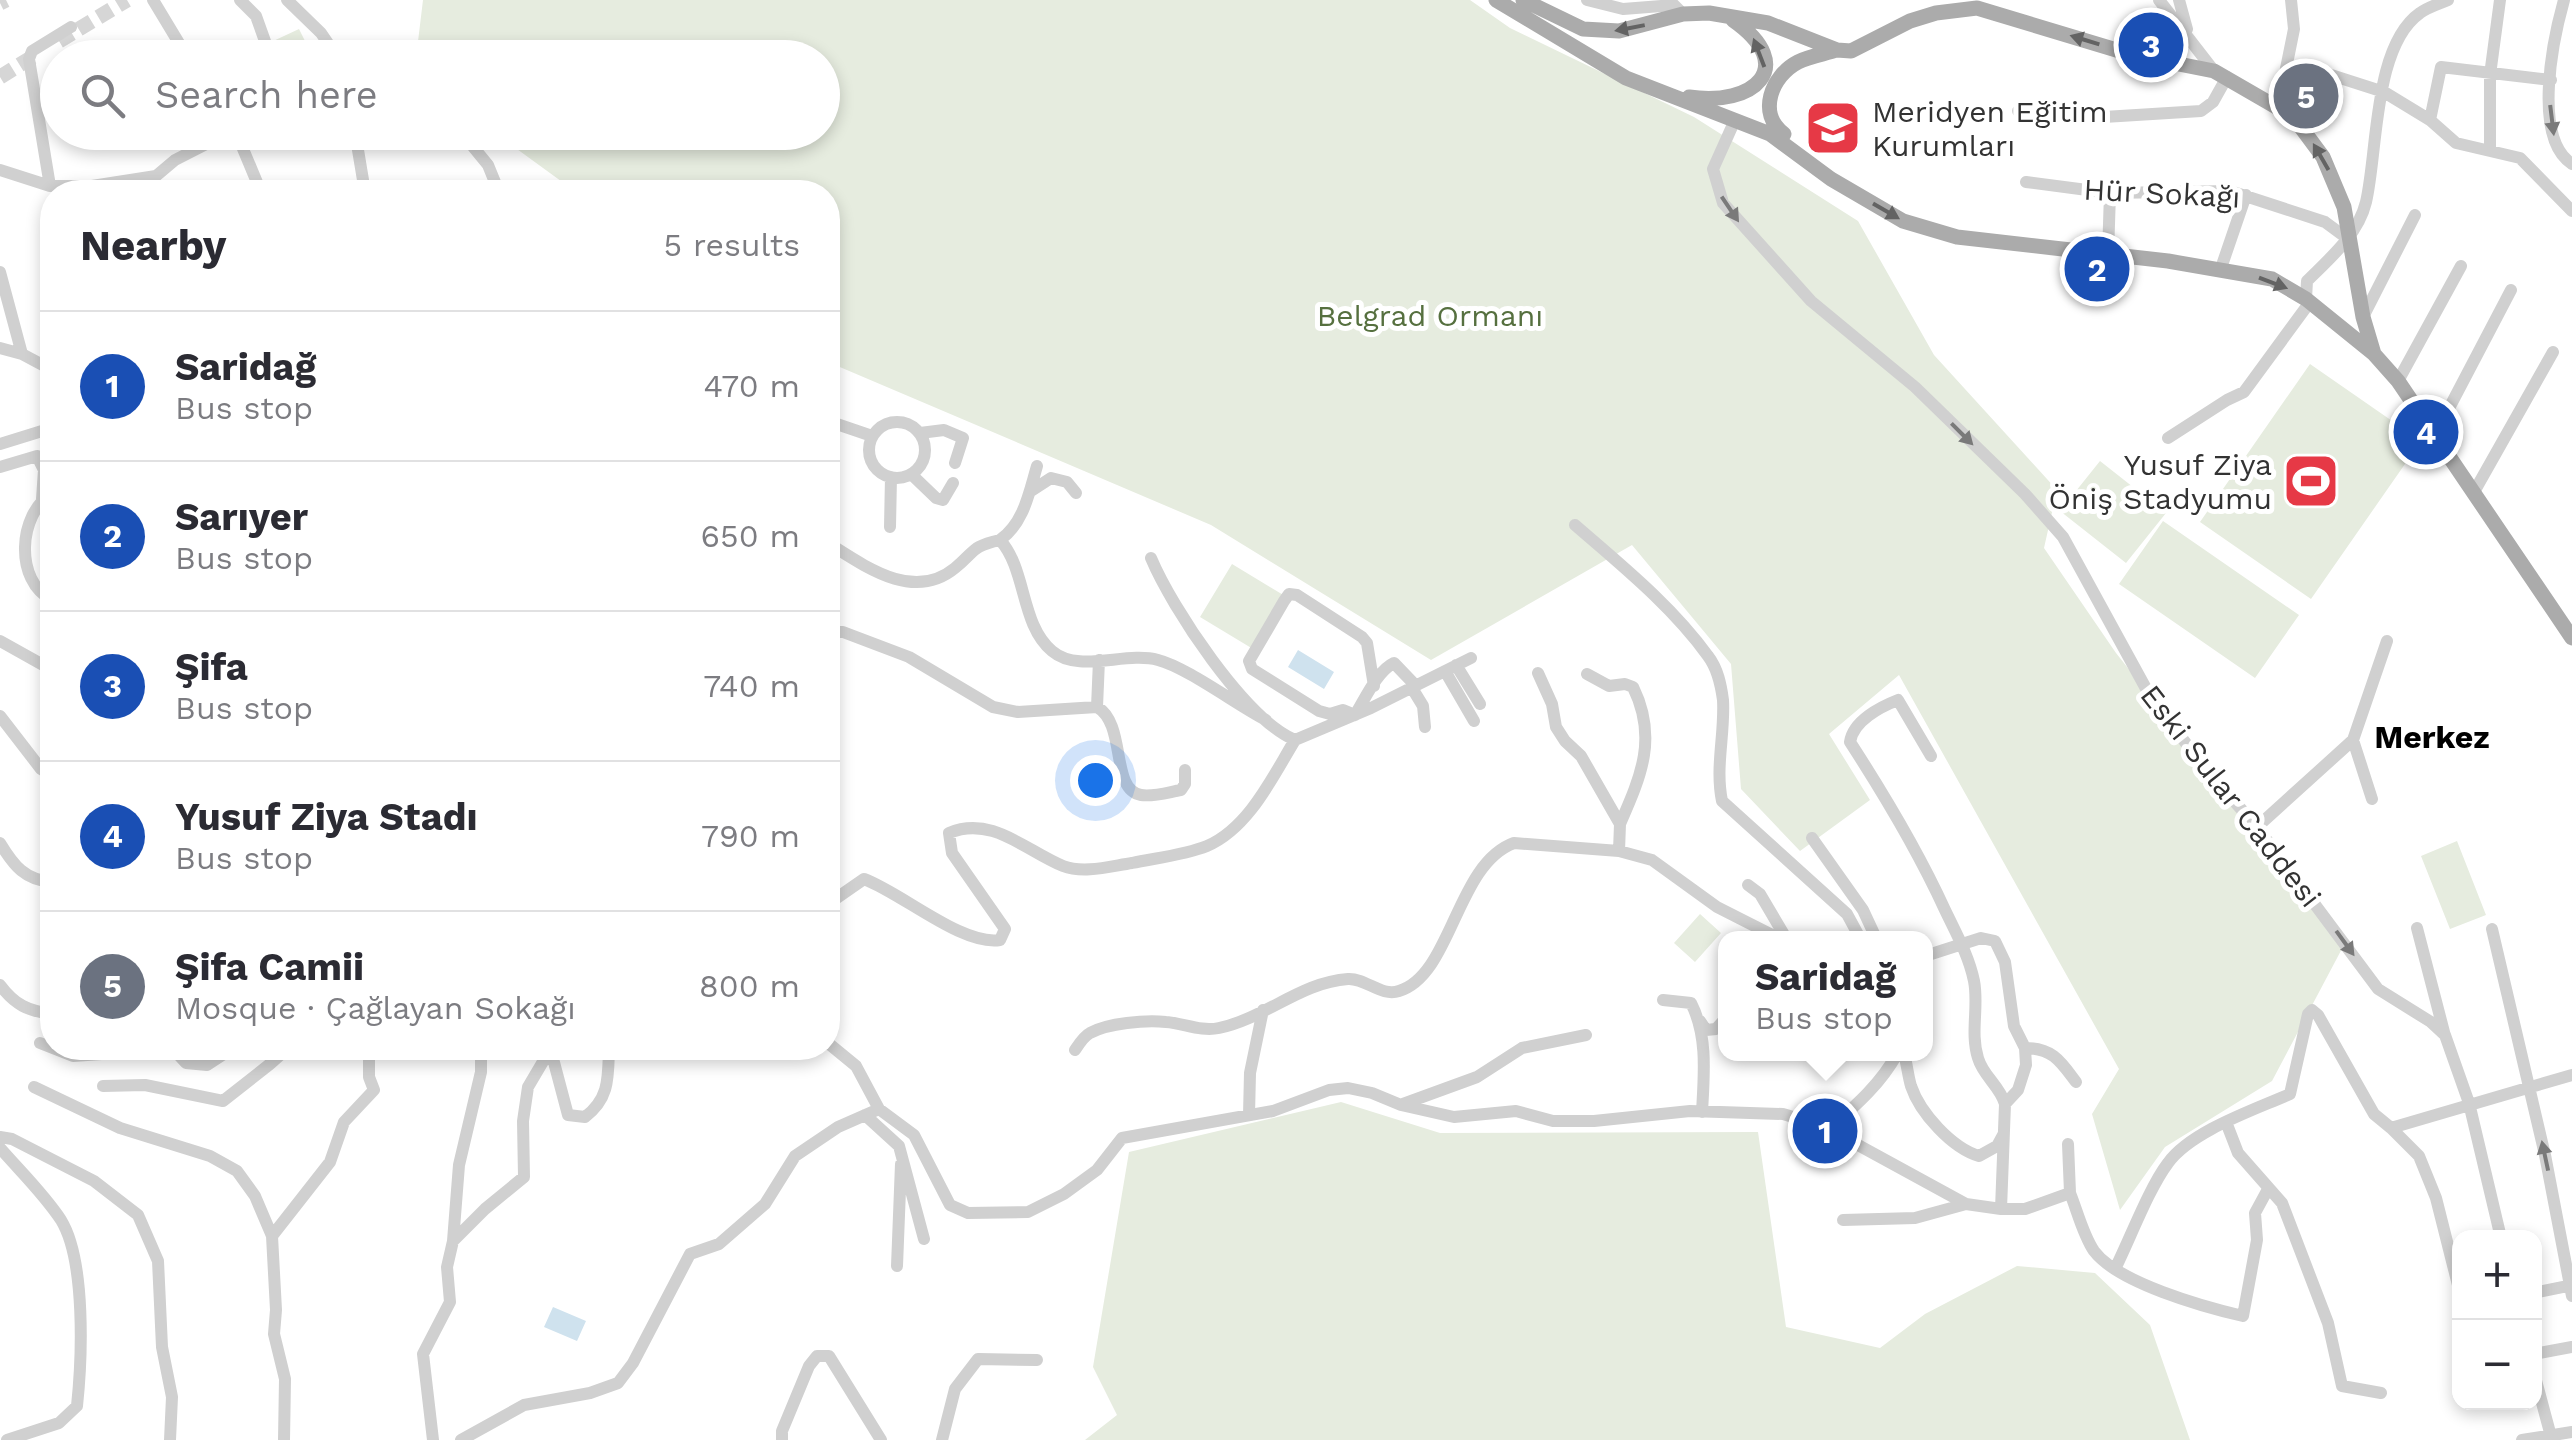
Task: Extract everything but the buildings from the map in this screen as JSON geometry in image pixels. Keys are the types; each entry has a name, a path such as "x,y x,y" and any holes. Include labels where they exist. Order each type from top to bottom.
{"main road":[{"path":"1496,0 1608,69 1770,134 1805,157"},
{"path":"1522,0 1583,29 1619,31 1683,14 1726,15 1768,24 1837,50"},
{"path":"2374,354 2362,318 2344,206 2323,156 2300,126 2278,108 2220,74 2133,55 1978,8 1936,13 1910,21 1860,48 1800,61 1790,68 1767,102 1769,119 1805,157 1830,179 1902,221 1931,231 2272,279 2308,301 2374,354 2398,381 2572,638"},
{"path":"1675,98 1732,98 1755,88 1761,79 1765,62 1756,41 1726,15"},
{"path":"2334,322 2343,326 2356,324 2362,318"}],"street":[{"path":"153,0 177,40"},
{"path":"240,0 256,16 265,40"},
{"path":"1588,0 1623,9 1674,5 1683,14"},
{"path":"2018,111 2104,116 2201,111 2213,102 2220,74 2159,0"},
{"path":"2179,0 2189,36"},
{"path":"2278,108 2294,29 2291,0"},
{"path":"2168,438 2244,392 2308,301 2306,281 2348,239 2366,204 2389,65 2404,29 2420,13 2448,0"},
{"path":"2490,151 2490,76 2500,0"},
{"path":"2564,0 2556,30 2549,114 2557,149 2572,164"},
{"path":"292,4 310,1"},
{"path":"292,4 326,40"},
{"path":"49,40 70,27"},
{"path":"40,46 32,51 29,60 40,126"},
{"path":"2286,68 2303,66 2384,92 2430,120 2456,143 2520,158 2572,211"},
{"path":"2430,120 2441,68 2551,80"},
{"name":"Eski Sular Caddesi","path":"1736,120 1713,168 1723,202 1811,301 1915,387 2025,494 2062,536 2148,694 2258,827 2378,989 2431,1022 2444,1035"},
{"path":"44,150 49,180"},
{"path":"130,180 156,176 195,150"},
{"path":"244,150 257,180"},
{"path":"358,150 364,180"},
{"path":"476,150 494,180"},
{"path":"0,170 40,183"},
{"name":"Hür Sokağı","path":"2026,182 2110,193 2230,191 2325,222 2348,239"},
{"path":"2108,255 2110,193"},
{"path":"2220,271 2246,195"},
{"path":"2344,206 2366,204"},
{"path":"2362,318 2415,215"},
{"path":"2398,381 2461,266"},
{"path":"0,272 22,354"},
{"path":"2435,435 2511,290"},
{"path":"0,348 40,364"},
{"path":"2474,492 2553,352"},
{"path":"920,432 926,452 911,474 891,477 875,467 870,458 872,436 889,422 906,423 920,432 944,430 964,438 955,463"},
{"path":"840,423 872,436"},
{"path":"0,444 40,432"},
{"path":"0,467 37,456 40,462"},
{"path":"840,550 886,576 923,584 954,570 976,545 1000,540 1013,531 1038,466"},
{"path":"911,474 943,500 953,483"},
{"path":"890,527 891,477"},
{"path":"1029,492 1051,478 1067,482 1076,493"},
{"path":"40,505 28,534 25,560 28,576 40,591"},
{"path":"1574,525 1631,574 1710,657 1723,702 1719,767 1722,801 1847,914 1856,931"},
{"path":"1000,540 1008,549 1040,636 1052,651 1068,660 1158,660 1296,740"},
{"path":"1150,558 1167,595 1198,641 1266,720"},
{"path":"1355,715 1344,710 1330,714 1320,711 1252,669 1248,661 1251,654 1289,594 1362,637 1367,643 1374,686"},
{"path":"840,632 909,657 993,707 1018,712 1097,707 1108,713 1114,728 1120,766 1130,790 1151,795 1181,790 1185,770"},
{"path":"2258,827 2353,740 2386,640"},
{"path":"0,641 40,663"},
{"path":"840,896 864,880 950,927 992,942 1000,940 1005,928 952,853 949,833 958,829 986,830 1013,837 1066,868 1092,870 1208,846 1241,821 1296,740 1471,658"},
{"path":"1097,707 1099,660"},
{"path":"1355,715 1386,666 1394,663 1424,706 1425,726"},
{"path":"1450,668 1480,704"},
{"path":"1450,668 1474,721"},
{"path":"1538,673 1552,704 1556,728 1581,756 1620,824"},
{"path":"1587,674 1609,686 1633,687 1644,710 1643,764 1620,824 1619,851"},
{"path":"1931,756 1898,700 1859,723 1850,734 1850,742 1884,794 1962,944 1975,985 1972,1016 1980,1067 2002,1093 2006,1104 2001,1209"},
{"path":"0,716 40,768"},
{"path":"2353,740 2372,799"},
{"path":"1812,838 1864,910 1873,931"},
{"path":"1075,1050 1087,1034 1110,1027 1164,1022 1215,1029 1335,982 1357,980 1396,992 1420,976 1474,881 1490,859 1507,845 1531,842 1619,851 1652,860 1717,907 1763,931"},
{"path":"0,843 12,864 40,881"},
{"path":"1748,885 1760,894 1782,931"},
{"path":"2416,928 2444,1035 2470,1103 2498,1230"},
{"path":"2492,929 2571,1289 2542,1293"},
{"path":"1933,953 1989,938 2005,962 2014,1026 2026,1048 2026,1065 2018,1090 2006,1104"},
{"path":"0,986 12,1002 40,1013"},
{"path":"1663,1000 1691,1003 1706,1030 1718,1027"},
{"path":"1248,1115 1250,1072 1264,1010"},
{"path":"2115,1269 2168,1162 2190,1143 2226,1122 2290,1094 2312,1010 2374,1114 2419,1156 2436,1198 2452,1261"},
{"path":"1700,1021 1702,1112"},
{"path":"1401,1105 1477,1076 1522,1048 1586,1036"},
{"path":"2026,1048 2040,1048 2057,1056 2076,1082"},
{"path":"840,1053 856,1066 872,1112 899,1146 924,1238"},
{"path":"184,1060 206,1064 213,1060"},
{"path":"270,1064 271,1060"},
{"path":"103,1086 144,1085 223,1101 274,1060"},
{"path":"272,1236 330,1162 344,1122 374,1090 369,1077 370,1060"},
{"path":"433,1440 423,1354 450,1302 447,1267 459,1165 481,1060"},
{"path":"453,1241 484,1209 524,1177 523,1121 528,1087 544,1060"},
{"path":"554,1060 568,1115 585,1117 600,1106 608,1080 609,1060"},
{"path":"1828,1130 1896,1061"},
{"path":"1903,1061 1922,1108 1955,1143 1980,1156 1997,1146 2004,1133"},
{"path":"2390,1128 2572,1076"},
{"path":"34,1088 120,1128 210,1156 237,1171 255,1196 272,1236 274,1334 285,1379 284,1440"},
{"path":"872,1112 914,1135 950,1205 968,1213 1028,1212 1064,1194 1098,1170 1122,1138 1273,1110 1329,1090 1348,1088 1454,1117 1516,1112 1553,1121 1702,1112 1782,1114 1828,1130 1966,1204 2001,1209 2037,1206 2070,1193"},
{"path":"462,1440 524,1406 590,1394 618,1383 633,1363 690,1254 719,1244 765,1204 795,1156 838,1127 872,1112"},
{"path":"2226,1122 2238,1153 2282,1203 2328,1323 2342,1386 2381,1392"},
{"path":"0,1137 12,1139 94,1181 138,1215 158,1261 162,1346 172,1397 170,1440"},
{"path":"2068,1144 2070,1193 2094,1250 2115,1269 2169,1294 2243,1316 2257,1240 2254,1213 2268,1189"},
{"path":"0,1148 62,1222 74,1253 82,1366 77,1406 58,1422 7,1440"},
{"path":"896,1266 902,1157"},
{"path":"1842,1220 1915,1218 1966,1204"},
{"path":"2542,1353 2572,1347"},
{"path":"782,1440 782,1431 809,1366 818,1356 829,1356 881,1440"},
{"path":"942,1440 955,1389 978,1360 1037,1360"},
{"path":"2542,1404 2551,1438"},
{"path":"2522,1440 2572,1432"}],"green space":[{"name":"Belgrad Ormanı","path":"423,0 1470,0 1510,28 1694,117 1858,221 1934,355 2057,490 2044,548 2116,653 2345,943 2272,1081 2165,1147 2120,1210 2092,1114 2119,1069 1899,675 1829,734 1870,800 1800,851 1741,789 1731,664 1632,545 1431,660 1211,525 840,367 840,180 560,180 518,150 840,150 840,40 418,40"},
{"path":"299,29 304,40 275,40"},
{"name":"Yusuf Ziya Öniş Stadyumu","path":"2310,364 2421,441 2311,599 2200,522"},
{"path":"2100,461 2166,513 2126,563 2060,511"},
{"path":"2163,521 2299,615 2255,678 2119,584"},
{"path":"1232,564 1285,596 1253,649 1200,617"},
{"path":"2457,841 2486,915 2450,929 2421,856"},
{"path":"1700,914 1719,931 1695,962 1674,943"},
{"path":"1341,1102 1440,1133 1758,1132 1786,1327 1880,1348 1925,1314 2017,1266 2095,1273 2150,1325 2190,1440 1085,1440 1117,1415 1093,1367 1129,1152"}],"water":[{"path":"1298,650 1334,672 1324,689 1288,667"},
{"path":"553,1307 586,1321 577,1341 544,1327"}],"tunnel":[{"path":"0,3 6,0"},
{"path":"61,40 127,0"},
{"path":"0,77 39,53"}],"place":[{"name":"Şifa","path":"2151,45"},
{"name":"Şifa Camii","path":"2306,96"},
{"name":"Meridyen Eğitim Kurumları","path":"1833,128"},
{"name":"Sarıyer","path":"2097,269"},
{"name":"Yusuf Ziya Stadı","path":"2426,432"},
{"name":"Yusuf Ziya Öniş Stadyumu","path":"2311,481"},
{"name":"Saridağ","path":"1825,1131"}],"district":[{"name":"Merkez","path":"2432,737"}]}
